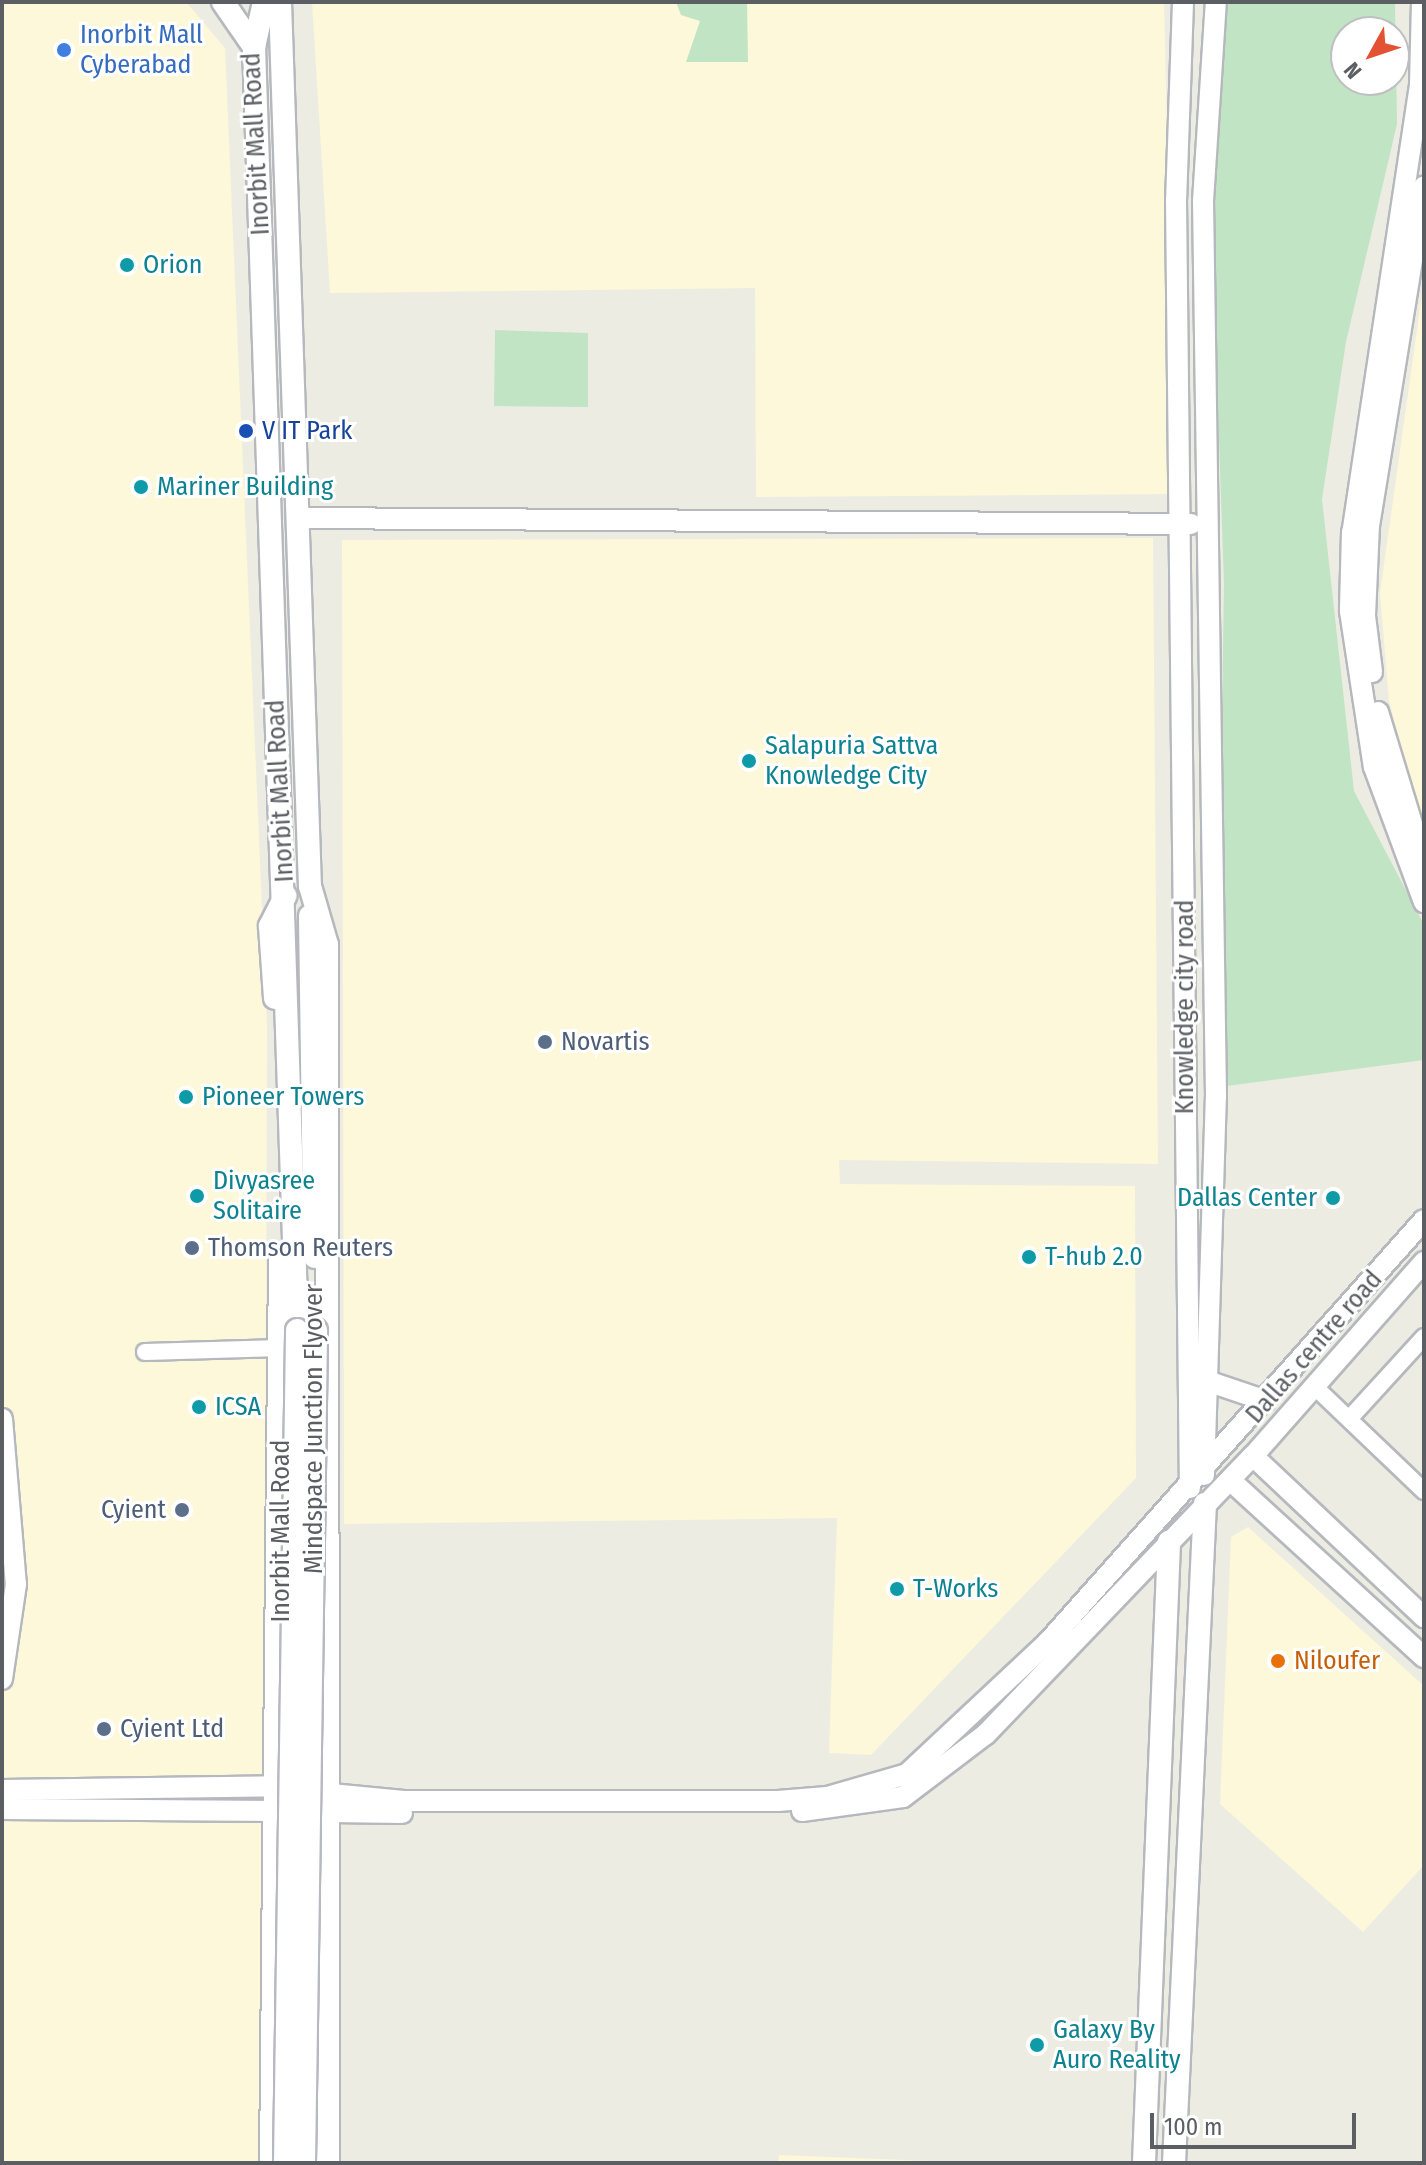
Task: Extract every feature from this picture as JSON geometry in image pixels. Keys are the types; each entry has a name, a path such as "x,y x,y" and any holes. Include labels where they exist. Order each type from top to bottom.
{"main road":[{"name":"Inorbit Mall Road","path":"223,2 254,47 274,716 287,893 270,926 281,1348 279,1786 271,2163"},
{"path":"254,47 264,2"},
{"name":"Inorbit Mall Road","path":"280,2 310,886 327,945 331,1803 328,2163"},
{"name":"Mindspace Junction Flyover","path":"304,2163 310,886"},
{"name":"Mindspace Junction Flyover","path":"285,2163 306,1330 287,893"},
{"path":"281,1472 328,1473"},
{"path":"1174,2163 1195,1708 1199,1489"},
{"path":"1144,2163 1169,1542"},
{"path":"1163,1705 1195,1708"},
{"path":"274,2042 327,2046"}],"street":[{"name":"Knowledge city road","path":"1183,2 1176,199 1199,1489"},
{"name":"Knowledge city road","path":"1199,1489 1216,1097 1203,201 1216,2"},
{"path":"1422,2 1417,174 1374,476 1365,616 1380,722 1424,863"},
{"path":"1417,174 1352,532 1350,611 1374,767 1424,902"},
{"path":"298,518 1207,524"},
{"name":"Dallas centre road","path":"1199,1489 1266,1401 1424,1220"},
{"name":"Dallas centre road","path":"1199,1489 1230,1480 1424,1262"},
{"path":"1349,1419 1424,1337"},
{"path":"145,1352 281,1348"},
{"path":"1204,1380 1266,1401"},
{"path":"1314,1386 1424,1491"},
{"path":"2,1419 16,1584 2,1679"},
{"path":"1253,1456 1424,1617"},
{"path":"1230,1480 1424,1657"},
{"path":"331,1803 452,1807 827,1797 907,1774 1012,1691 1169,1542 1199,1489"},
{"path":"1012,1691 1199,1489"},
{"path":"2,1790 279,1786"},
{"path":"2,1809 278,1811"}],"shaded area":[{"path":"2,2 186,2 225,48 267,1025 264,2163 2,2163"},
{"path":"312,2 1164,2 1176,494 756,497 755,288 330,293"},
{"path":"1424,280 1424,834 1389,701 1380,593"},
{"name":"Salapuria Sattva Knowledge City","path":"1153,538 1158,1164 839,1160 840,1184 1135,1186 1136,1478 871,1755 829,1753 837,1518 344,1524 342,540"},
{"path":"1248,1527 1424,1686 1424,1865 1363,1932 1220,1804 1231,1537"},
{"path":"779,2155 954,2162 954,2163 778,2163"}],"green space":[{"path":"676,2 747,2 748,62 686,62 700,21 681,15"},
{"path":"1227,2 1395,2 1395,16 1330,16 1330,96 1397,96 1397,124 1346,342 1322,499 1354,791 1424,925 1424,1060 1227,1086 1219,919 1224,584 1211,208"},
{"path":"495,330 588,333 588,407 494,406"}],"place":[{"name":"Inorbit Mall Cyberabad","path":"64,50"},
{"name":"Orion","path":"127,265"},
{"name":"V IT Park","path":"246,431"},
{"name":"Mariner Building","path":"141,487"},
{"name":"Salapuria Sattva Knowledge City","path":"749,761"},
{"name":"Novartis","path":"545,1042"},
{"name":"Pioneer Towers","path":"186,1097"},
{"name":"Divyasree Solitaire","path":"197,1196"},
{"name":"Dallas Center","path":"1333,1198"},
{"name":"Thomson Reuters","path":"192,1248"},
{"name":"T-hub 2.0","path":"1029,1257"},
{"name":"ICSA","path":"199,1407"},
{"name":"Cyient","path":"182,1510"},
{"name":"T-Works","path":"897,1589"},
{"name":"Niloufer","path":"1278,1661"},
{"name":"Cyient Ltd","path":"104,1729"},
{"name":"Galaxy By Auro Reality","path":"1037,2045"}]}
